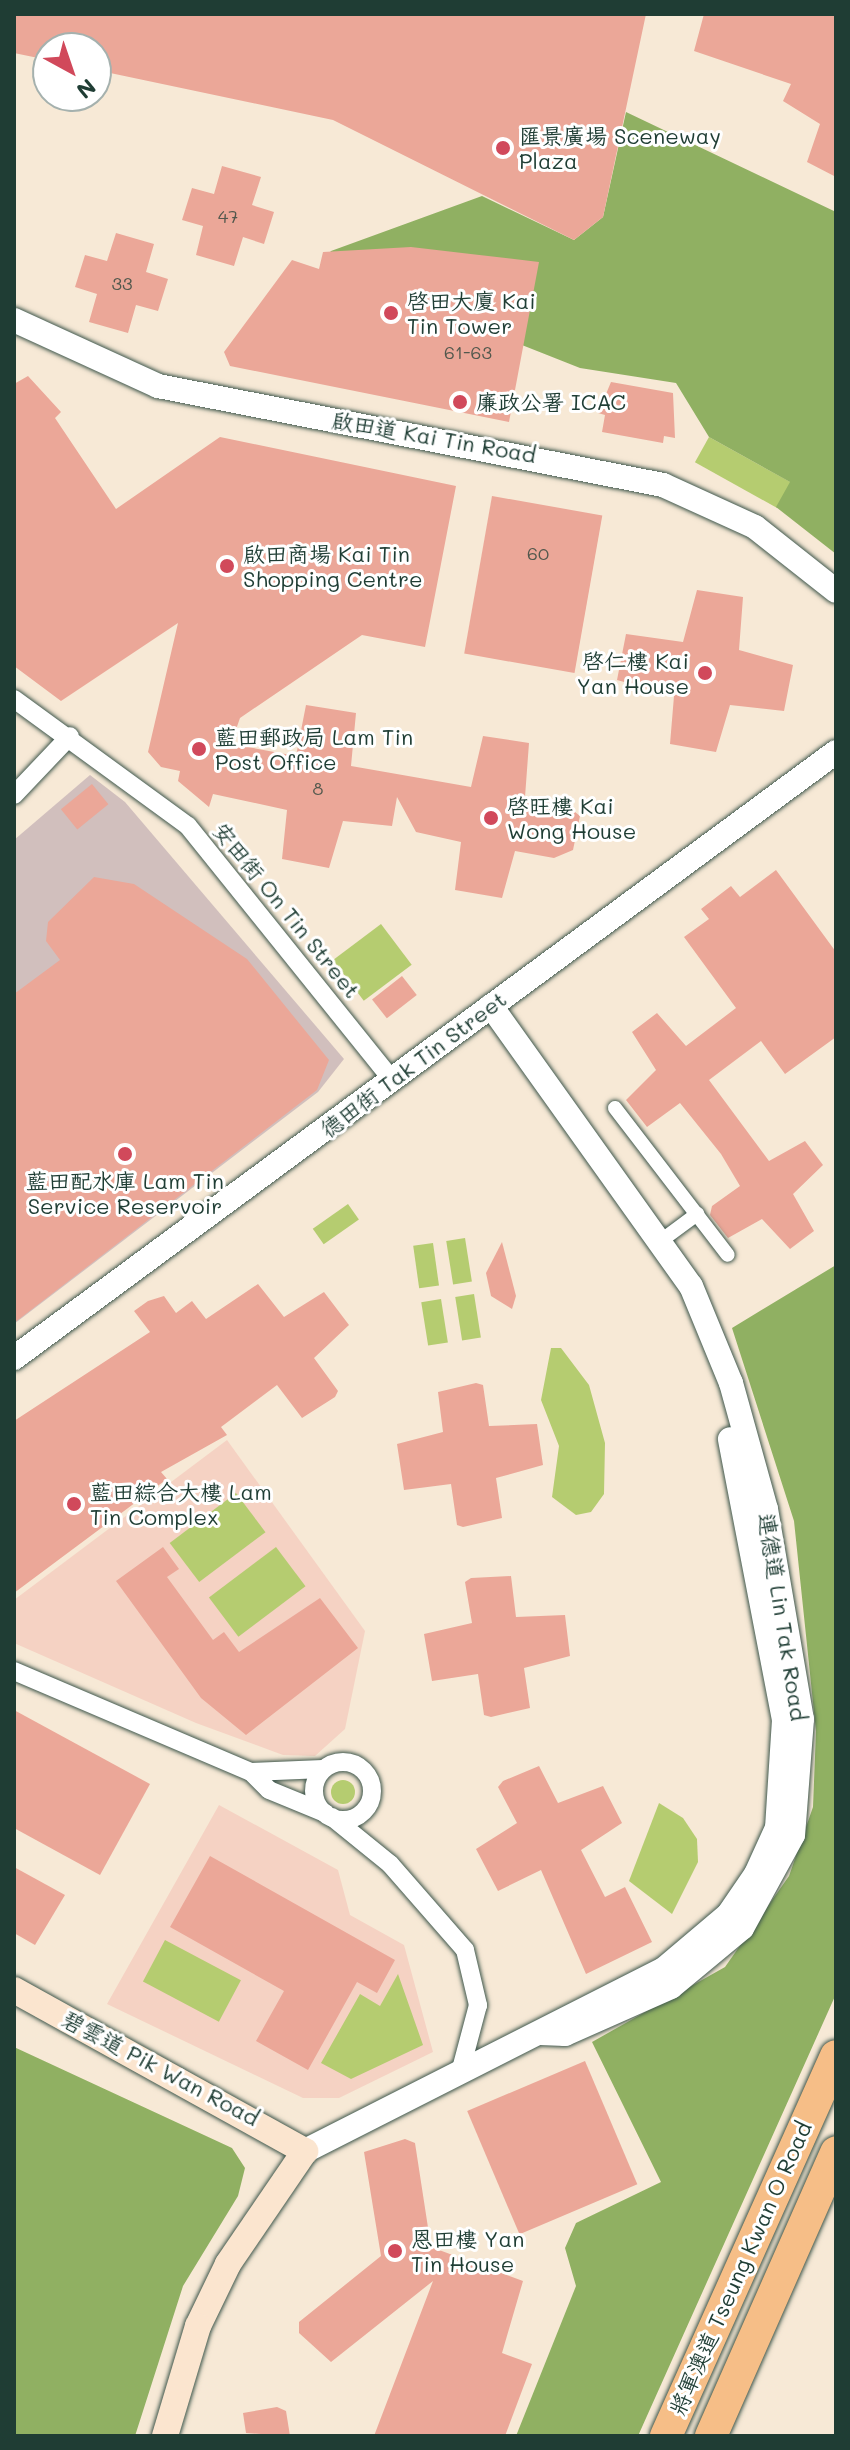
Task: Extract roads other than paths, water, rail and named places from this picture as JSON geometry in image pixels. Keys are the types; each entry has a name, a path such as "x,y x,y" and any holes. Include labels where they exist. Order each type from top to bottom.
{"highway":[{"name":"將軍澳道 Tseung Kwan O Road","path":"666,2436 836,2056"},
{"name":"將軍澳道 Tseung Kwan O Road","path":"711,2436 836,2152"}],"main road":[{"name":"碧雲道 Pik Wan Road","path":"14,1990 305,2151"},
{"name":"連德道 Lin Tak Road","path":"165,2436 198,2326 228,2264 305,2151"}],"street":[{"name":"啟田道 Kai Tin Road","path":"14,320 158,386 653,481 755,527 836,591"},
{"name":"安田街 On Tin Street","path":"14,699 70,736 188,826 392,1080"},
{"path":"14,795 70,736"},
{"name":"德田街 Tak Tin Street","path":"812,770 836,741"},
{"name":"德田街 Tak Tin Street","path":"14,1358 836,752"},
{"name":"連德道 Lin Tak Road","path":"305,2151 461,2069 540,2033 565,2034 632,2005 712,1957 756,1907 793,1835 802,1719 766,1509 731,1383 691,1286 674,1270 491,1006"},
{"path":"615,1108 728,1255"},
{"path":"658,1243 697,1214"},
{"path":"14,1671 251,1772 269,1790 328,1815 382,1856 465,1950 478,2005 461,2069"},
{"path":"251,1772 358,1766 372,1789 362,1812 328,1815"},
{"path":"323,1769 314,1792 328,1815"}],"place":[{"name":"匯景廣場 Sceneway Plaza","path":"503,148"},
{"name":"啓田大廈 Kai Tin Tower","path":"391,313"},
{"name":"廉政公署 ICAC","path":"460,402"},
{"name":"啟田商場 Kai Tin Shopping Centre","path":"227,566"},
{"name":"啓仁樓 Kai Yan House","path":"705,673"},
{"name":"藍田郵政局 Lam Tin Post Office","path":"199,749"},
{"name":"啓旺樓 Kai Wong House","path":"491,818"},
{"name":"藍田配水庫 Lam Tin Service Reservoir","path":"125,1154"},
{"name":"藍田綜合大樓 Lam Tin Complex","path":"74,1504"},
{"name":"恩田樓 Yan Tin House","path":"395,2251"}]}
